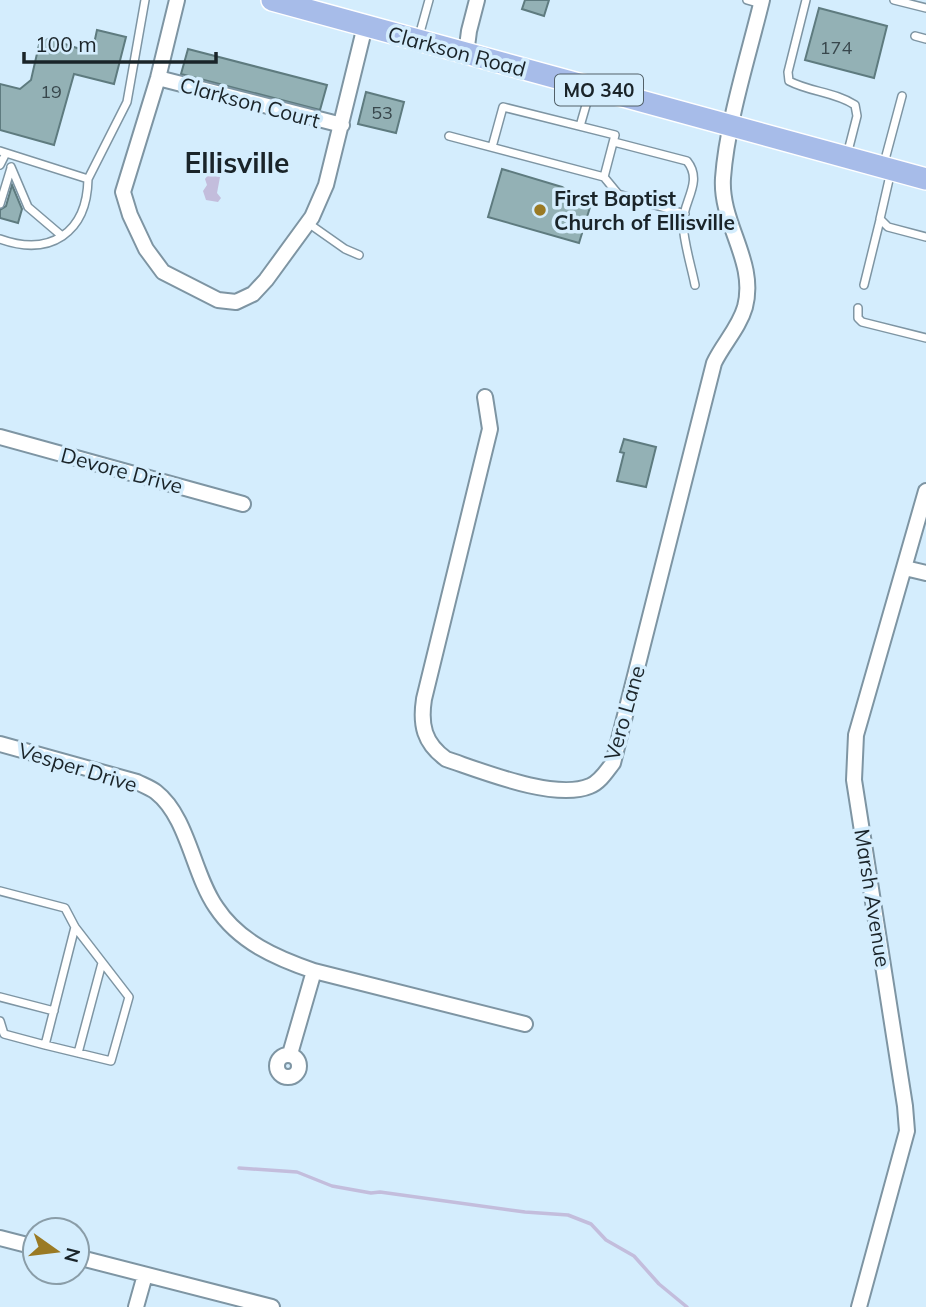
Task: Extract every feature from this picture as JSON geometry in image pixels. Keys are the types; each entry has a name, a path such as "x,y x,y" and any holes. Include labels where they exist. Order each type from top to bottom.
{"main road":[{"name":"Clarkson Road","path":"280,1 331,12 365,26 926,179"}],"street":[{"name":"Clarkson Court","path":"177,0 158,78 124,192 130,215 146,249 163,272 218,300 236,302 253,294 307,223 326,186 365,26"},
{"path":"466,54 477,0"},
{"name":"Vero Lane","path":"485,397 490,429 424,699 421,716 424,733 437,752 446,759 545,789 579,790 593,785 613,763 714,363 745,310 748,276 728,223 723,178 757,1"},
{"name":"Clarkson Court","path":"158,78 342,125"},
{"name":"Devore Drive","path":"0,437 243,504"},
{"name":"Marsh Avenue","path":"859,1307 907,1131 854,780 856,735 926,491"},
{"path":"905,568 926,573"},
{"name":"Vesper Drive","path":"0,744 137,782 156,792 173,811 214,905 228,923 258,947 283,960 314,971 525,1024"},
{"path":"290,1054 314,971"},
{"path":"0,1238 21,1243"},
{"path":"91,1261 272,1307"},
{"path":"136,1307 145,1275"}],"lane":[{"path":"0,239 18,246 53,243 72,229 88,196 88,179 127,102 145,0"},
{"path":"418,40 429,0"},
{"path":"806,0 788,72 789,81 846,98 855,105 857,116 846,157"},
{"path":"894,0 926,8"},
{"path":"915,36 926,39"},
{"path":"583,130 591,88"},
{"path":"864,285 880,219 901,96"},
{"path":"492,147 503,107 564,127 615,135 604,177"},
{"path":"449,136 576,166 604,177 618,194 685,214"},
{"path":"614,142 687,161 694,169 695,180 683,223 695,285"},
{"path":"7,153 88,179"},
{"path":"0,165 7,153"},
{"path":"7,153 28,207 62,236"},
{"path":"0,204 11,167"},
{"path":"880,219 888,227 926,237"},
{"path":"307,223 345,249 359,255"},
{"path":"858,308 858,318 862,321 926,338"},
{"path":"0,891 65,908 75,927 129,997 111,1061 4,1034 0,1021"},
{"path":"45,1045 75,927"},
{"path":"78,1053 102,963"},
{"path":"0,998 54,1011"}],"shaded area":[{"path":"208,175 220,177 217,193 221,198 218,202 206,200 203,191"}],"building":[{"path":"525,0 549,0 544,16 522,9"},
{"path":"819,8 887,26 874,78 805,60"},
{"path":"97,30 126,37 114,84 74,74 54,145 0,130 0,84 20,89 31,80 41,36 92,53"},
{"path":"188,49 327,85 320,110 181,74"},
{"path":"366,92 404,102 396,133 358,124"},
{"name":"First Baptist Church of Ellisville","path":"502,169 562,187 591,204 579,243 488,217"},
{"path":"12,185 22,209 18,223 0,218 0,210 6,206"},
{"path":"624,439 656,447 646,487 617,481 624,453 620,452"}],"waterway":[{"path":"239,1168 297,1172 332,1186 371,1193 568,1215 591,1224 606,1240 634,1256 659,1284 687,1307"}],"place":[{"name":"First Baptist Church of Ellisville","path":"540,210"}],"district":[{"name":"Ellisville","path":"237,162"}]}
